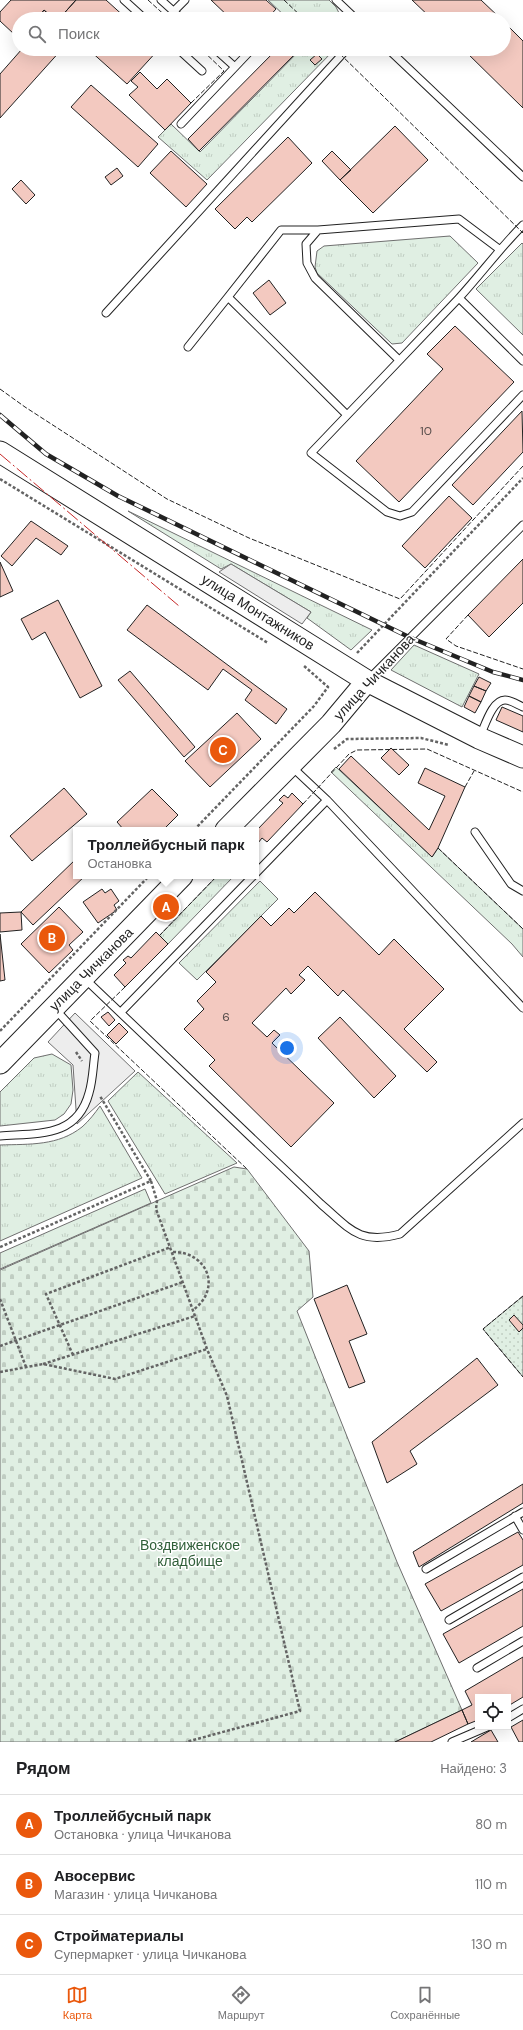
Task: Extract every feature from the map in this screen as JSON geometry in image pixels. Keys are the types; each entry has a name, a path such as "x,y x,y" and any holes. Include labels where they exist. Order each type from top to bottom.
{"main road":[{"name":"улица Монтажников","path":"0,452 345,665 367,681 479,738 523,757"},
{"name":"улица Чичканова","path":"229,827 331,724 367,681"},
{"name":"улица Чичканова","path":"0,1063 179,879"}],"lane":[{"path":"124,0 137,12"},
{"path":"160,0 174,12 185,0"},
{"path":"336,0 349,12"},
{"path":"186,56 202,71"},
{"path":"223,56 235,67"},
{"path":"181,124 245,56"},
{"path":"106,313 341,56"},
{"path":"395,56 523,177"},
{"path":"188,347 281,230 318,230 459,219 499,249"},
{"path":"523,224 499,249 487,266 458,298 311,453 387,512 400,516 412,512 523,395"},
{"path":"318,230 306,244 306,264 315,278 399,360"},
{"path":"228,297 348,415"},
{"path":"458,298 523,361"},
{"name":"улица Чичканова","path":"367,681 523,525"},
{"path":"479,738 495,706 500,701 509,700 523,707"},
{"path":"289,765 327,800 523,1008"},
{"path":"259,870 327,800"},
{"path":"475,832 511,884 523,891"},
{"path":"121,1012 250,879"},
{"path":"84,978 321,1204 358,1235 387,1237 400,1234 523,1123"},
{"path":"0,1136 49,1132 66,1128 79,1116 89,1094 95,1053 54,1008"},
{"path":"426,1569 523,1512"},
{"path":"515,1516 523,1530"},
{"path":"449,1620 523,1577"},
{"path":"477,1668 523,1641"},
{"path":"511,1716 523,1709"},
{"path":"452,1742 480,1730"}],"path":[{"path":"197,827 314,706 345,665 523,478"},
{"path":"0,479 270,644"},
{"path":"297,661 328,687"},
{"path":"330,753 347,739 421,738 450,745"},
{"path":"0,1030 147,879"},
{"path":"74,1047 91,1079 151,1180 157,1201 156,1209 173,1252 207,1349 226,1396 300,1711 186,1742"},
{"path":"0,1247 151,1180"},
{"path":"73,1355 46,1294 171,1247"},
{"path":"173,1252 183,1252 192,1255 200,1261 207,1273 209,1288 206,1297 200,1305 193,1310"},
{"path":"0,1346 183,1282"},
{"path":"0,1299 17,1340 26,1367"},
{"path":"0,1372 42,1364 195,1316"},
{"path":"42,1364 114,1379 207,1349"}],"green space":[{"path":"268,0 329,0 338,12 281,12"},
{"path":"294,56 328,56 207,180 158,137 171,124 200,152"},
{"path":"450,236 478,263 402,343 392,344 317,273 315,267 317,251 324,246"},
{"path":"522,243 523,244 523,335 476,289"},
{"path":"128,511 372,630 351,650 307,618 311,612 231,564 221,569"},
{"path":"414,645 479,674 462,707 391,670"},
{"path":"336,767 432,857 438,848 523,929 523,957 512,944 331,772"},
{"path":"214,879 231,879 168,944 159,936"},
{"path":"260,881 278,899 197,980 179,963"},
{"path":"52,1054 71,1065 73,1090 71,1104 64,1114 55,1120 0,1126 0,1092 34,1058"},
{"path":"138,1072 237,1163 165,1194 108,1101"},
{"path":"100,1106 142,1178 0,1241 0,1145 43,1143 63,1138 82,1127"},
{"name":"Воздвиженское кладбище","path":"234,1167 247,1169 309,1251 313,1297 297,1311 397,1562 462,1710 395,1742 0,1742 0,1270"},
{"path":"145,1189 151,1203 0,1269 0,1253"},
{"path":"523,1296 523,1377 483,1329"}],"shaded area":[{"path":"231,564 311,612 302,624 219,572"},
{"path":"75,1013 135,1071 77,1124 73,1065 48,1042"}],"building":[{"path":"11,0 76,0 65,12 46,12 44,10 42,12 12,12 12,32 0,21 0,12"},
{"path":"76,0 106,0 119,12 65,12"},
{"path":"211,0 266,0 276,9 273,12 224,12"},
{"path":"412,0 481,0 494,12 425,12"},
{"path":"511,29 523,41 523,108 470,56 511,56"},
{"path":"16,56 56,56 0,118 0,74"},
{"path":"96,56 153,56 127,84"},
{"path":"270,56 293,56 199,151 188,139"},
{"path":"315,56 319,56 322,59 315,65 310,60"},
{"path":"140,72 157,89 167,79 191,103 165,130 129,95 138,87 131,81"},
{"path":"91,85 158,144 138,167 71,107"},
{"path":"395,126 428,160 373,213 340,180"},
{"path":"288,137 312,163 252,222 247,217 235,229 215,209"},
{"path":"171,151 207,184 186,207 150,173"},
{"path":"332,151 351,170 340,180 322,161"},
{"path":"117,168 123,176 111,185 105,177"},
{"path":"21,180 35,195 26,204 12,189"},
{"path":"269,280 286,303 270,315 253,293"},
{"path":"455,326 514,382 399,502 356,461 443,369 427,354"},
{"path":"522,411 523,452 473,505 452,485"},
{"path":"449,496 472,518 425,568 402,546"},
{"path":"31,521 68,546 61,555 36,538 12,566 1,556"},
{"path":"523,559 523,603 489,637 468,615"},
{"path":"0,562 13,591 0,597"},
{"path":"58,600 102,686 80,698 45,632 32,640 21,619"},
{"path":"147,605 287,709 276,724 245,700 252,690 223,669 208,690 127,630"},
{"path":"130,671 195,747 184,757 118,680"},
{"path":"479,677 491,683 486,691 474,686"},
{"path":"474,686 486,691 481,702 469,696"},
{"path":"469,696 481,702 475,713 464,707"},
{"path":"502,707 523,716 523,732 496,720"},
{"path":"237,713 261,739 210,787 185,761"},
{"path":"391,748 409,765 399,775 381,758"},
{"path":"351,756 429,830 445,796 418,783 425,768 465,787 438,848 432,857 339,769"},
{"path":"64,788 87,814 32,861 10,836"},
{"path":"152,789 178,815 166,827 121,827 117,822"},
{"path":"292,793 303,804 267,842 262,838 259,842 259,828 283,803 279,800 284,795 288,798"},
{"path":"73,862 73,879 82,879 33,925 21,912"},
{"path":"102,889 105,893 111,889 119,901 114,905 117,910 98,923 83,902"},
{"path":"315,892 379,955 394,939 444,989 404,1029 437,1062 427,1072 343,990 338,996 308,966 299,975 305,980 291,994 286,988 252,1023 267,1037 274,1030 280,1035 272,1043 334,1103 291,1147 209,1066 215,1060 184,1029 204,1009 197,1001 216,982 206,972 261,916 271,926 289,908 294,913"},
{"path":"59,907 83,932 69,945 73,950 49,973 21,944"},
{"path":"21,912 22,930 0,932 0,913"},
{"path":"156,932 168,944 125,987 114,975 126,963 123,960 128,956 131,958"},
{"path":"0,934 5,980 0,981"},
{"path":"108,1012 115,1020 109,1026 101,1017"},
{"path":"340,1017 396,1076 374,1098 318,1038"},
{"path":"119,1023 128,1032 116,1044 107,1035"},
{"path":"347,1285 367,1334 349,1341 365,1382 349,1388 314,1299"},
{"path":"514,1315 523,1325 523,1328 519,1332 509,1320"},
{"path":"477,1358 498,1385 410,1451 417,1464 387,1483 372,1442"},
{"path":"523,1484 523,1503 419,1567 413,1552"},
{"path":"518,1532 523,1540 523,1565 441,1611 425,1584"},
{"path":"523,1589 523,1626 459,1663 443,1634"},
{"path":"523,1657 523,1697 511,1704 511,1694 475,1694 475,1721 468,1724 462,1710 472,1705 465,1691"},
{"path":"462,1710 468,1724 431,1742 395,1742"},
{"path":"523,1720 523,1742 519,1742 511,1727"},
{"path":"491,1730 498,1742 471,1742"}],"railway":[{"path":"0,415 46,454 118,496 411,638 493,672 523,680"}],"fence":[{"path":"148,0 161,12"},
{"path":"284,0 297,12"},
{"path":"191,103 224,71 208,56"},
{"path":"342,56 523,233"},
{"path":"0,389 25,407 167,499 249,538 400,599 523,466"},
{"path":"468,615 446,639 456,646 523,669"},
{"path":"303,804 349,754 357,750 427,749 523,792"},
{"path":"465,787 474,771"},
{"path":"438,848 523,929"},
{"path":"159,936 214,879"},
{"path":"125,987 90,1021 247,1169"},
{"path":"523,1296 483,1329 523,1377"}],"power":[{"path":"0,454 179,606"}],"place":[{"name":"Стройматериалы","path":"223,750"},
{"name":"Троллейбусный парк","path":"166,907"},
{"name":"Авосервис","path":"52,938"}]}
